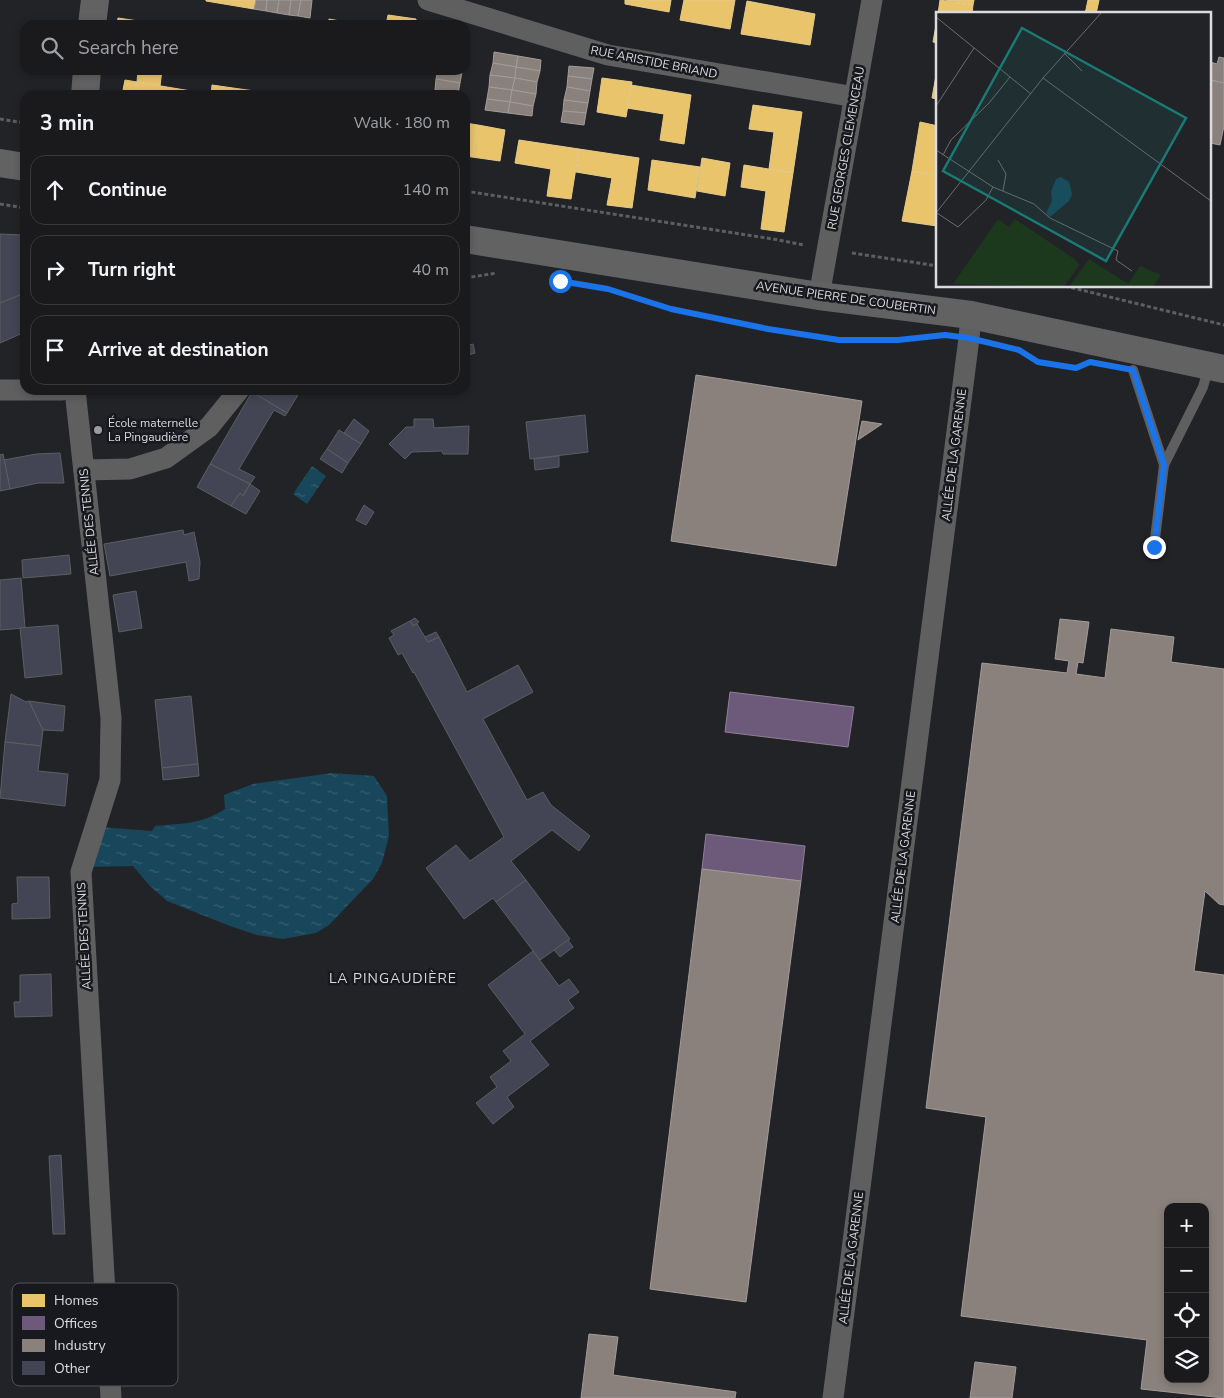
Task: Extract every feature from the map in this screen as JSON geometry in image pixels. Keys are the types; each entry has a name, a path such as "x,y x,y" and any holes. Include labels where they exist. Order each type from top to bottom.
{"street":[{"path":"93,20 95,0"},
{"name":"RUE ARISTIDE BRIAND","path":"428,0 608,55 855,97"},
{"name":"RUE GEORGES CLEMENCEAU","path":"819,296 872,0"},
{"path":"86,90 87,75"},
{"path":"0,163 20,166"},
{"name":"AVENUE PIERRE DE COUBERTIN","path":"470,240 819,296 971,315 1217,367"},
{"name":"ALLÉE DE LA GARENNE","path":"833,1398 971,315"},
{"path":"0,390 20,390"},
{"name":"ALLÉE DES TENNIS","path":"76,395 111,718 110,780 81,872 104,1283"},
{"path":"84,470 130,469 166,458 209,427 235,395"}],"lane":[{"path":"1154,547 1164,465 1203,387 1217,367"},
{"path":"1133,370 1164,465"}],"path":[{"path":"0,119 20,122"},
{"path":"470,192 773,239 827,250 936,266"},
{"path":"0,204 20,207"},
{"path":"470,277 501,273"},
{"path":"1073,288 1224,325"},
{"path":"626,295 671,309 768,329 839,340 917,338"},
{"path":"1026,354 1038,362 1076,368"}],"water":[{"path":"312,466 326,476 307,504 293,494"},
{"path":"332,773 374,776 387,796 389,836 382,863 373,879 329,925 316,933 283,939 257,935 167,901 149,885 133,866 88,867 100,827 152,831 155,826 199,821 225,809 224,795 253,784"}],"building: Homes":[{"path":"206,0 256,0 254,9"},
{"path":"625,0 671,0 669,12 625,4"},
{"path":"684,0 735,0 730,29 680,20"},
{"path":"940,0 973,5 972,12 938,12"},
{"path":"946,0 974,0 973,5"},
{"path":"1088,0 1099,0 1096,12 1085,12"},
{"path":"747,1 815,14 810,45 741,34"},
{"path":"388,15 416,19 416,20 387,20"},
{"path":"936,25 936,43 933,42"},
{"path":"138,75 161,75 160,86 137,82"},
{"path":"936,75 936,99 932,98"},
{"path":"602,78 632,82 626,117 597,112"},
{"path":"125,80 137,82 136,90 123,90"},
{"path":"137,82 185,90 136,90"},
{"path":"212,85 240,89 240,90 212,90"},
{"path":"631,85 691,95 684,144 660,140 664,114 627,108"},
{"path":"753,105 802,112 793,173 769,169 774,132 749,129"},
{"path":"920,122 936,126 936,176 912,171"},
{"path":"470,124 478,125 472,157 470,157"},
{"path":"478,125 505,130 500,161 472,157"},
{"path":"519,140 579,149 571,199 547,196 551,169 515,163"},
{"path":"579,149 639,158 632,208 607,205 612,178 576,172"},
{"path":"702,158 730,163 725,196 697,191"},
{"path":"652,160 700,167 695,198 648,190"},
{"path":"744,165 793,173 784,232 761,229 766,191 741,187"},
{"path":"912,171 936,176 936,226 902,221"}],"building: Offices":[{"path":"730,692 854,707 848,747 725,732"},
{"path":"706,834 805,846 801,881 702,869"}],"building: Industry":[{"path":"256,0 267,0 266,11 254,9"},
{"path":"267,0 279,0 277,13 266,11"},
{"path":"279,0 291,0 289,15 277,13"},
{"path":"291,0 301,0 298,16 289,15"},
{"path":"301,0 312,0 310,18 298,16"},
{"path":"494,52 518,56 516,67 493,63"},
{"path":"518,56 541,60 540,71 516,67"},
{"path":"1219,57 1224,58 1224,83 1212,80 1212,63 1217,64"},
{"path":"493,63 516,67 515,78 490,75"},
{"path":"569,66 594,68 592,79 568,76"},
{"path":"516,67 540,71 537,82 515,78"},
{"path":"437,75 461,75 460,83 436,79"},
{"path":"490,75 515,78 512,90 489,87"},
{"path":"568,76 592,79 590,91 567,87"},
{"path":"515,78 537,82 536,94 512,90"},
{"path":"436,79 460,83 459,90 435,90"},
{"path":"1212,80 1224,83 1224,126 1220,145 1212,143"},
{"path":"489,87 512,90 510,102 487,99"},
{"path":"567,87 590,91 588,103 564,100"},
{"path":"512,90 536,94 533,106 510,102"},
{"path":"487,99 510,102 508,113 485,110"},
{"path":"564,100 588,103 586,113 563,111"},
{"path":"510,102 533,106 532,116 508,113"},
{"path":"563,111 586,113 584,125 561,122"},
{"path":"696,375 862,401 836,566 671,541"},
{"path":"862,421 882,424 858,440"},
{"path":"1060,619 1089,622 1083,663 1078,662 1076,674 1105,678 1111,629 1174,637 1171,662 1224,669 1224,905 1219,904 1205,891 1194,971 1224,975 1224,1398 1141,1389 1147,1340 961,1316 986,1117 926,1108 982,663 1067,673 1069,661 1055,659"},
{"path":"702,869 801,881 746,1302 650,1289"},
{"path":"589,1334 618,1337 613,1375 736,1392 735,1398 581,1398"},
{"path":"975,1362 1016,1367 1012,1398 970,1398"}],"building: Other":[{"path":"0,234 20,235 20,295 0,303"},
{"path":"20,295 20,334 0,343 0,303"},
{"path":"473,344 475,353 470,354 470,345"},
{"path":"250,395 257,395 287,413 285,416 274,410 239,469 255,477 250,484 210,464"},
{"path":"257,395 298,395 287,413"},
{"path":"585,415 588,452 530,459 526,422"},
{"path":"354,419 369,431 361,444 344,433"},
{"path":"414,419 433,419 434,428 469,426 468,454 443,454 442,451 412,452 405,459 389,444 406,427 414,427"},
{"path":"339,430 361,444 348,463 327,449"},
{"path":"327,449 348,463 342,473 320,459"},
{"path":"60,453 64,483 38,483 10,489 4,460 36,454"},
{"path":"3,454 10,489 0,491 0,455"},
{"path":"559,456 559,467 535,470 534,459"},
{"path":"210,464 250,484 243,496 240,493 231,506 197,487"},
{"path":"250,484 260,491 246,514 231,506 240,493 243,496"},
{"path":"364,505 374,512 366,525 356,520"},
{"path":"183,530 184,535 194,532 200,562 199,579 189,581 186,562 110,576 104,544"},
{"path":"69,555 71,574 23,578 22,560"},
{"path":"21,578 25,628 0,630 0,580"},
{"path":"136,591 142,628 119,632 113,595"},
{"path":"415,618 419,622 413,626 410,621"},
{"path":"410,621 413,626 417,624 428,642 439,637 467,692 518,665 533,692 483,719 527,800 543,792 551,805 590,836 579,851 552,830 511,861 526,880 496,902 493,898 464,919 426,868 456,845 470,861 504,837 414,672 402,653 398,655 389,638 394,635 391,631"},
{"path":"58,625 62,674 25,678 20,628"},
{"path":"436,632 439,637 428,642 425,637"},
{"path":"11,694 26,702 29,701 43,730 41,746 5,742"},
{"path":"191,696 198,764 162,768 155,700"},
{"path":"29,701 65,706 63,731 43,730"},
{"path":"5,742 41,746 38,771 68,774 65,806 0,798"},
{"path":"198,764 199,776 163,780 162,768"},
{"path":"17,877 49,877 50,918 12,919 12,904 18,903"},
{"path":"526,880 570,939 540,960 496,902"},
{"path":"568,940 573,947 560,957 554,950"},
{"path":"533,951 559,986 569,979 579,992 568,1000 574,1008 530,1041 549,1065 507,1097 514,1107 493,1124 476,1103 497,1087 490,1077 511,1061 503,1051 525,1034 488,985"},
{"path":"51,974 52,1016 15,1017 14,1002 20,1002 20,975"},
{"path":"61,1155 65,1234 53,1234 49,1156"}],"place":[{"name":"École maternelle La Pingaudière","path":"98,430"}],"district":[{"name":"LA PINGAUDIÈRE","path":"393,978"}],"route":[{"path":"560,281 608,289 671,309 768,329 839,340 898,340 945,335 969,338 1019,350 1038,362 1076,368 1090,362 1133,370 1164,465 1154,547"}]}
